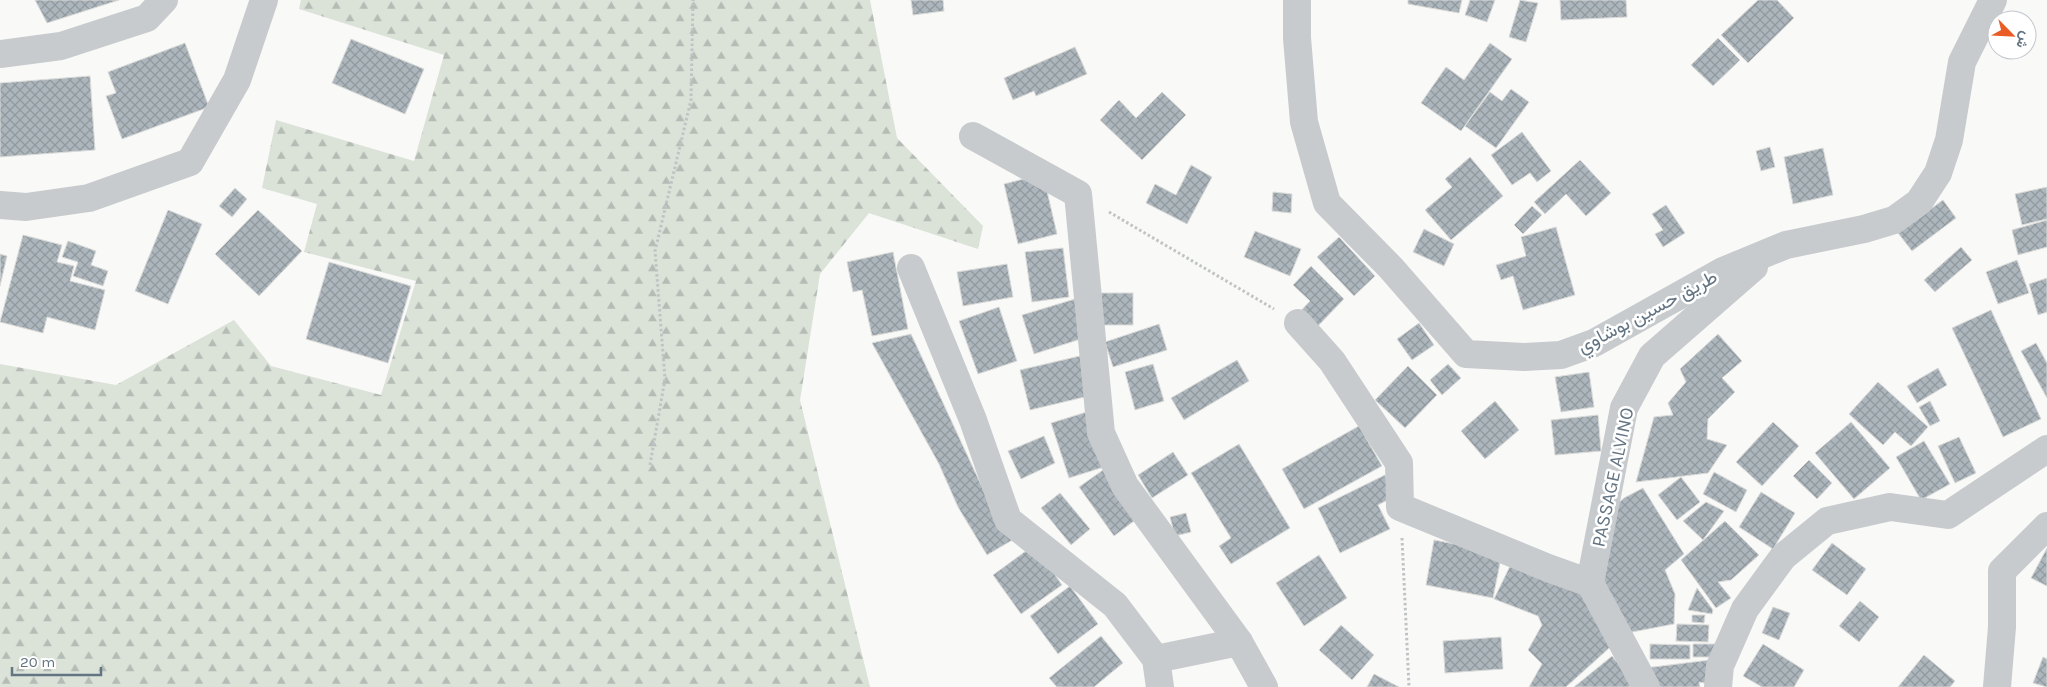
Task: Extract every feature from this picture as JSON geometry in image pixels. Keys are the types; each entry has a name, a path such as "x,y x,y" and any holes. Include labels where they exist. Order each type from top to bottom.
{"street":[{"path":"0,54 61,46 139,21 147,18 164,0"},
{"path":"0,205 26,208 89,198 190,162 237,80 264,0"},
{"name":"طريق حسين بوشاوي","path":"1297,0 1297,38 1304,122 1327,203 1391,268 1466,354 1524,358 1561,355 1594,343 1723,271 1786,245 1864,229 1894,220 1919,202 1938,173 1948,140 1962,62 1993,0"},
{"path":"973,136 1078,194 1101,433 1125,486 1239,642 1264,687"},
{"name":"PASSAGE ALVINO","path":"1590,583 1624,408 1652,356 1772,252"},
{"path":"910,268 974,420 1008,520 1115,605 1156,659 1160,687"},
{"path":"1298,323 1332,361 1399,463 1400,507 1548,568 1590,583 1646,687"},
{"path":"1718,687 1720,666 1745,608 1783,557 1827,521 1890,507 1948,515 2047,449"},
{"path":"1997,687 2002,627 2002,571 2047,526"},
{"path":"1156,659 1239,642"}],"path":[{"path":"650,465 665,379 655,251 692,100 693,0"},
{"path":"1078,194 1298,323"},
{"path":"1400,507 1409,687"}],"green space":[{"path":"301,0 870,0 897,138 983,226 978,249 869,213 820,274 800,400 870,687 0,687 0,364 116,385 234,320 271,366 381,395 416,281 304,252 317,204 262,188 276,120 414,161 444,55 299,9"}],"building":[{"path":"35,0 119,0 47,23"},
{"path":"911,0 943,0 944,11 913,15"},
{"path":"1408,0 1462,0 1459,13 1408,4"},
{"path":"1470,0 1495,0 1487,22 1465,15"},
{"path":"1520,0 1538,3 1526,42 1509,37"},
{"path":"1560,0 1626,0 1627,17 1561,20"},
{"path":"1758,0 1777,0 1794,18 1748,63 1721,35"},
{"path":"1718,38 1740,60 1713,86 1691,65"},
{"path":"351,39 424,69 405,114 332,83"},
{"path":"185,43 209,107 122,139 106,96 116,93 108,72"},
{"path":"1490,43 1512,59 1461,131 1421,103 1446,67 1464,80"},
{"path":"1075,47 1087,74 1036,96 1034,91 1013,100 1004,78"},
{"path":"90,76 95,150 0,157 0,83"},
{"path":"1511,89 1529,102 1496,148 1465,126 1490,92 1502,101"},
{"path":"1162,92 1186,115 1142,160 1100,120 1119,100 1136,118"},
{"path":"1522,132 1551,171 1537,182 1530,173 1512,185 1491,155"},
{"path":"1770,147 1775,167 1761,171 1756,151"},
{"path":"1823,148 1833,195 1793,204 1784,157"},
{"path":"1470,157 1503,196 1451,240 1425,210 1452,187 1445,179"},
{"path":"1580,160 1611,193 1586,216 1566,194 1545,214 1534,202"},
{"path":"1191,165 1212,177 1187,224 1146,203 1155,184 1176,195"},
{"path":"1043,174 1057,234 1018,244 1004,184"},
{"path":"2047,187 2047,219 2022,225 2015,194"},
{"path":"235,188 247,199 232,217 219,206"},
{"path":"1273,192 1292,194 1291,213 1272,211"},
{"path":"1943,200 1956,218 1912,251 1898,233"},
{"path":"1666,205 1685,233 1663,247 1655,234 1663,230 1652,214"},
{"path":"1532,206 1542,215 1523,234 1514,225"},
{"path":"168,210 202,224 168,304 135,291"},
{"path":"258,210 302,251 259,296 215,254"},
{"path":"2047,220 2047,247 2018,255 2012,230"},
{"path":"1556,227 1575,295 1523,310 1513,276 1501,280 1496,265 1526,256 1521,237"},
{"path":"1424,229 1454,244 1444,266 1413,252"},
{"path":"1255,231 1301,249 1290,276 1244,257"},
{"path":"23,235 62,245 57,262 74,266 70,281 105,290 95,330 47,317 43,333 0,322"},
{"path":"1339,237 1375,276 1354,296 1317,257"},
{"path":"68,241 96,251 91,265 108,271 103,286 73,276 78,262 62,257"},
{"path":"1961,247 1972,260 1935,292 1924,280"},
{"path":"1063,248 1069,297 1032,302 1025,252"},
{"path":"893,252 908,329 872,336 862,290 853,292 847,262"},
{"path":"0,254 7,256 0,286"},
{"path":"2017,260 2029,293 1998,304 1986,272"},
{"path":"329,262 411,286 388,363 306,339"},
{"path":"1007,264 1013,297 963,306 957,272"},
{"path":"1311,266 1344,299 1314,330 1298,314 1310,301 1293,285"},
{"path":"2047,278 2047,312 2038,315 2029,284"},
{"path":"1101,293 1133,293 1133,325 1101,325"},
{"path":"1075,299 1087,337 1034,354 1022,315"},
{"path":"999,307 1017,361 978,374 959,321"},
{"path":"1991,310 2041,419 2003,437 1952,328"},
{"path":"1419,323 1434,345 1412,360 1397,339"},
{"path":"1159,324 1167,350 1113,367 1105,342"},
{"path":"911,334 989,502 1014,539 987,555 958,507 939,464 872,343"},
{"path":"1718,334 1742,361 1722,378 1735,392 1708,419 1707,439 1727,445 1708,473 1636,482 1654,417 1673,415 1668,403 1686,382 1680,369"},
{"path":"2036,343 2047,363 2047,398 2021,351"},
{"path":"1084,355 1093,395 1030,410 1020,370"},
{"path":"1237,360 1249,381 1184,420 1171,398"},
{"path":"1153,364 1164,401 1135,410 1125,372"},
{"path":"1448,364 1461,378 1442,395 1430,380"},
{"path":"1408,366 1437,395 1405,428 1375,400"},
{"path":"1938,368 1947,385 1917,403 1907,386"},
{"path":"1589,372 1594,407 1561,412 1555,377"},
{"path":"1878,382 1928,427 1911,446 1895,432 1883,445 1849,414"},
{"path":"1495,401 1519,430 1485,459 1461,431"},
{"path":"1930,401 1940,421 1930,426 1919,407"},
{"path":"1090,411 1107,466 1069,478 1051,423"},
{"path":"1598,415 1601,451 1555,455 1551,420"},
{"path":"1773,422 1799,446 1762,486 1736,462"},
{"path":"1851,422 1890,468 1854,499 1815,453"},
{"path":"1359,426 1382,466 1304,509 1282,469"},
{"path":"1044,436 1055,463 1021,479 1008,451"},
{"path":"1959,437 1976,473 1955,483 1938,446"},
{"path":"1924,441 1950,484 1921,500 1896,457"},
{"path":"1239,444 1290,528 1231,564 1219,546 1231,538 1191,473"},
{"path":"1173,452 1188,475 1152,498 1138,475"},
{"path":"1809,460 1832,483 1817,499 1793,476"},
{"path":"1103,470 1138,518 1114,536 1079,487"},
{"path":"1714,472 1747,490 1736,512 1703,494"},
{"path":"1385,475 1395,496 1378,505 1390,529 1340,553 1318,508"},
{"path":"1681,477 1700,502 1677,520 1658,495"},
{"path":"1643,488 1684,554 1665,570 1675,594 1674,624 1627,633 1596,579 1604,516 1624,498"},
{"path":"1761,492 1795,513 1773,549 1739,527"},
{"path":"1060,493 1090,529 1071,545 1041,508"},
{"path":"1706,502 1724,511 1703,540 1683,521"},
{"path":"1186,513 1191,532 1175,536 1170,517"},
{"path":"1725,521 1759,555 1731,580 1718,582 1731,598 1716,608 1681,560"},
{"path":"1434,540 1502,553 1493,598 1426,585"},
{"path":"1832,543 1866,569 1847,595 1812,570"},
{"path":"1034,545 1062,585 1021,614 993,575"},
{"path":"2047,548 2047,586 2031,578"},
{"path":"1319,555 1347,598 1304,626 1276,583"},
{"path":"1513,560 1587,595 1617,641 1566,687 1529,687 1542,664 1528,650 1542,625 1538,616 1494,599"},
{"path":"1070,586 1098,624 1058,654 1030,616"},
{"path":"1697,588 1713,610 1712,614 1688,610"},
{"path":"1860,601 1879,617 1859,642 1839,626"},
{"path":"1773,607 1790,613 1779,640 1762,633"},
{"path":"1692,615 1705,615 1704,623 1692,622"},
{"path":"1677,624 1709,625 1708,642 1676,641"},
{"path":"1341,625 1374,655 1352,680 1319,650"},
{"path":"1101,636 1123,663 1094,687 1057,687 1049,678"},
{"path":"1501,637 1503,669 1445,673 1443,641"},
{"path":"1650,644 1690,645 1690,659 1650,659"},
{"path":"1693,644 1724,644 1723,657 1693,657"},
{"path":"1763,644 1804,670 1794,687 1762,687 1743,676"},
{"path":"1924,655 1955,681 1950,687 1898,687"},
{"path":"1612,656 1634,683 1629,687 1574,687"},
{"path":"2043,657 2047,659 2047,687 2033,683"},
{"path":"1718,659 1715,685 1699,682 1700,687 1655,687 1645,668"},
{"path":"1374,674 1399,687 1367,687"}]}
